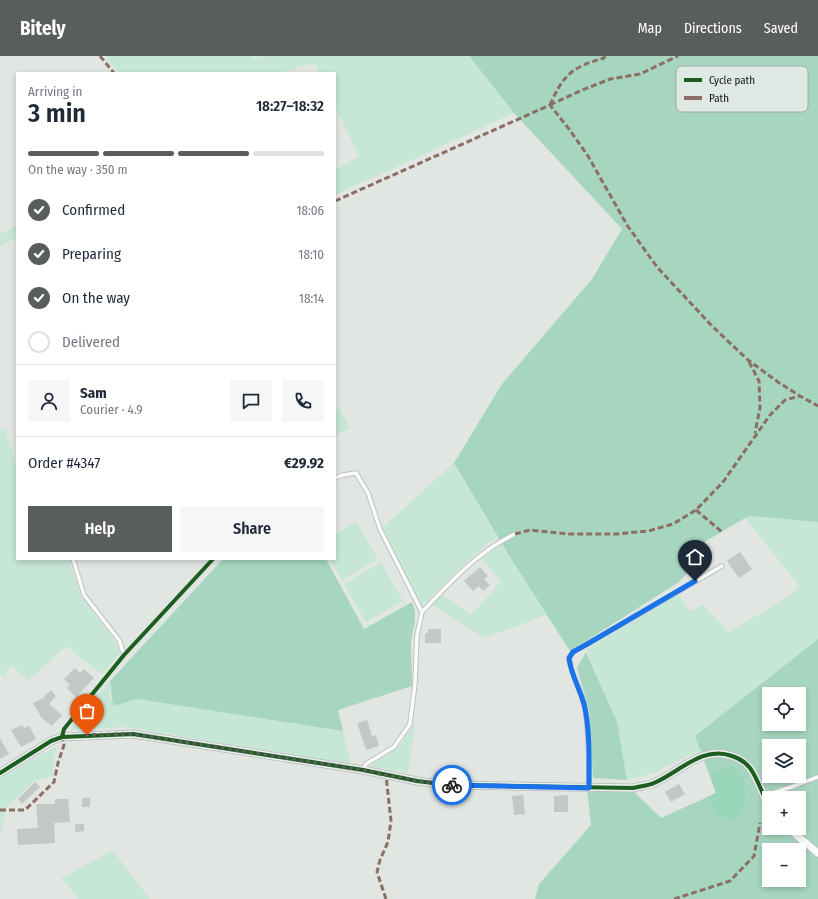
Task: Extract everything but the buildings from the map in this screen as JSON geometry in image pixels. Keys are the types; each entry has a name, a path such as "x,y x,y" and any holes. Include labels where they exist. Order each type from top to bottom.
{"street":[{"path":"0,773 51,741 62,737 133,734 449,785 633,788 654,783 699,758 708,754 717,753 727,754 743,761 758,782 762,793"},
{"path":"796,835 818,853"}],"lane":[{"path":"336,478 343,475 356,474 368,493 380,529 422,612"},
{"path":"362,770 366,764 394,747 410,724 415,683 417,635 422,612 479,555 492,546 515,534"},
{"path":"74,560 84,595 119,640 124,655"},
{"path":"62,737 64,730 124,655 212,560"},
{"path":"589,788 589,748 585,709 570,668 569,658 573,652 722,566"},
{"path":"777,791 818,777"}],"shaded area":[{"path":"105,56 253,56 254,59 263,56 468,56 514,113 336,195 336,169 359,156 336,108 336,72 319,72 315,63 284,72 118,72"},
{"path":"469,56 818,56 818,522 750,516 745,518 691,550 692,568 679,582 570,651 510,557 454,463 502,384 592,279 622,229 514,113"},
{"path":"16,226 16,238 0,247 0,234"},
{"path":"339,407 350,428 336,435 336,408"},
{"path":"5,429 16,464 16,560 69,560 82,598 115,641 120,654 102,674 66,646 28,681 12,665 6,671 7,681 0,673 0,430"},
{"path":"454,463 498,538 489,542 471,558 422,606 408,581 383,527"},
{"path":"750,516 818,522 818,639 695,736 701,750 653,773 627,780 617,722 586,649 678,595 690,611 703,605 729,632 788,597 800,587 745,518"},
{"path":"356,522 378,559 342,580 331,560 336,560 336,533"},
{"path":"501,542 546,615 485,638 432,605 442,595 471,615 501,582 481,558 491,548"},
{"path":"222,560 327,560 364,629 412,602 414,607 415,618 411,645 412,686 338,710 343,731 137,699 113,706 110,681"},
{"path":"381,563 403,601 366,622 344,584"},
{"path":"818,639 818,899 535,899 539,884 591,825 587,790 633,791 661,818 716,793 695,736"},
{"path":"586,652 617,722 627,780 593,778 589,710 577,668"},
{"path":"110,681 110,694 113,706 137,699 343,731 351,764 126,727 70,730"},
{"path":"412,724 415,726 408,773 370,766 400,746"},
{"path":"57,746 54,756 53,776 34,781 6,807 0,837 0,778"},
{"path":"732,765 744,778 745,808 733,821 716,814 707,797 716,793 710,775"},
{"path":"113,851 150,899 79,899 61,878"}],"marked path":[{"path":"100,56 113,72"},
{"path":"550,105 564,79 576,69 593,61 604,58 605,56"},
{"path":"550,105 610,79 640,74 678,56"},
{"path":"336,201 550,105 588,156 627,225 657,267 712,326 748,360 778,382 818,406"},
{"path":"749,362 759,381 760,408 755,433"},
{"path":"515,534 530,530 568,534 616,534 648,531 673,524 696,510 723,482 770,415 785,400 800,396"},
{"path":"696,510 722,532"},
{"path":"0,810 25,810 54,782 64,745 62,737"},
{"path":"386,775 391,821 388,842 380,860 377,872 386,899"},
{"path":"674,899 730,881 754,856 760,823"}],"cycle path":[{"path":"62,737 64,729 124,655 212,560"},
{"path":"0,773 51,741 62,737 133,734 449,785 633,788 654,783 701,757 711,754 721,754 742,760 750,768 762,793"}],"way so far":[{"path":"87,735 133,734 362,770 417,781 452,785"}],"route":[{"path":"452,785 589,788 589,748 585,709 570,668 569,658 573,652 695,581"}]}
